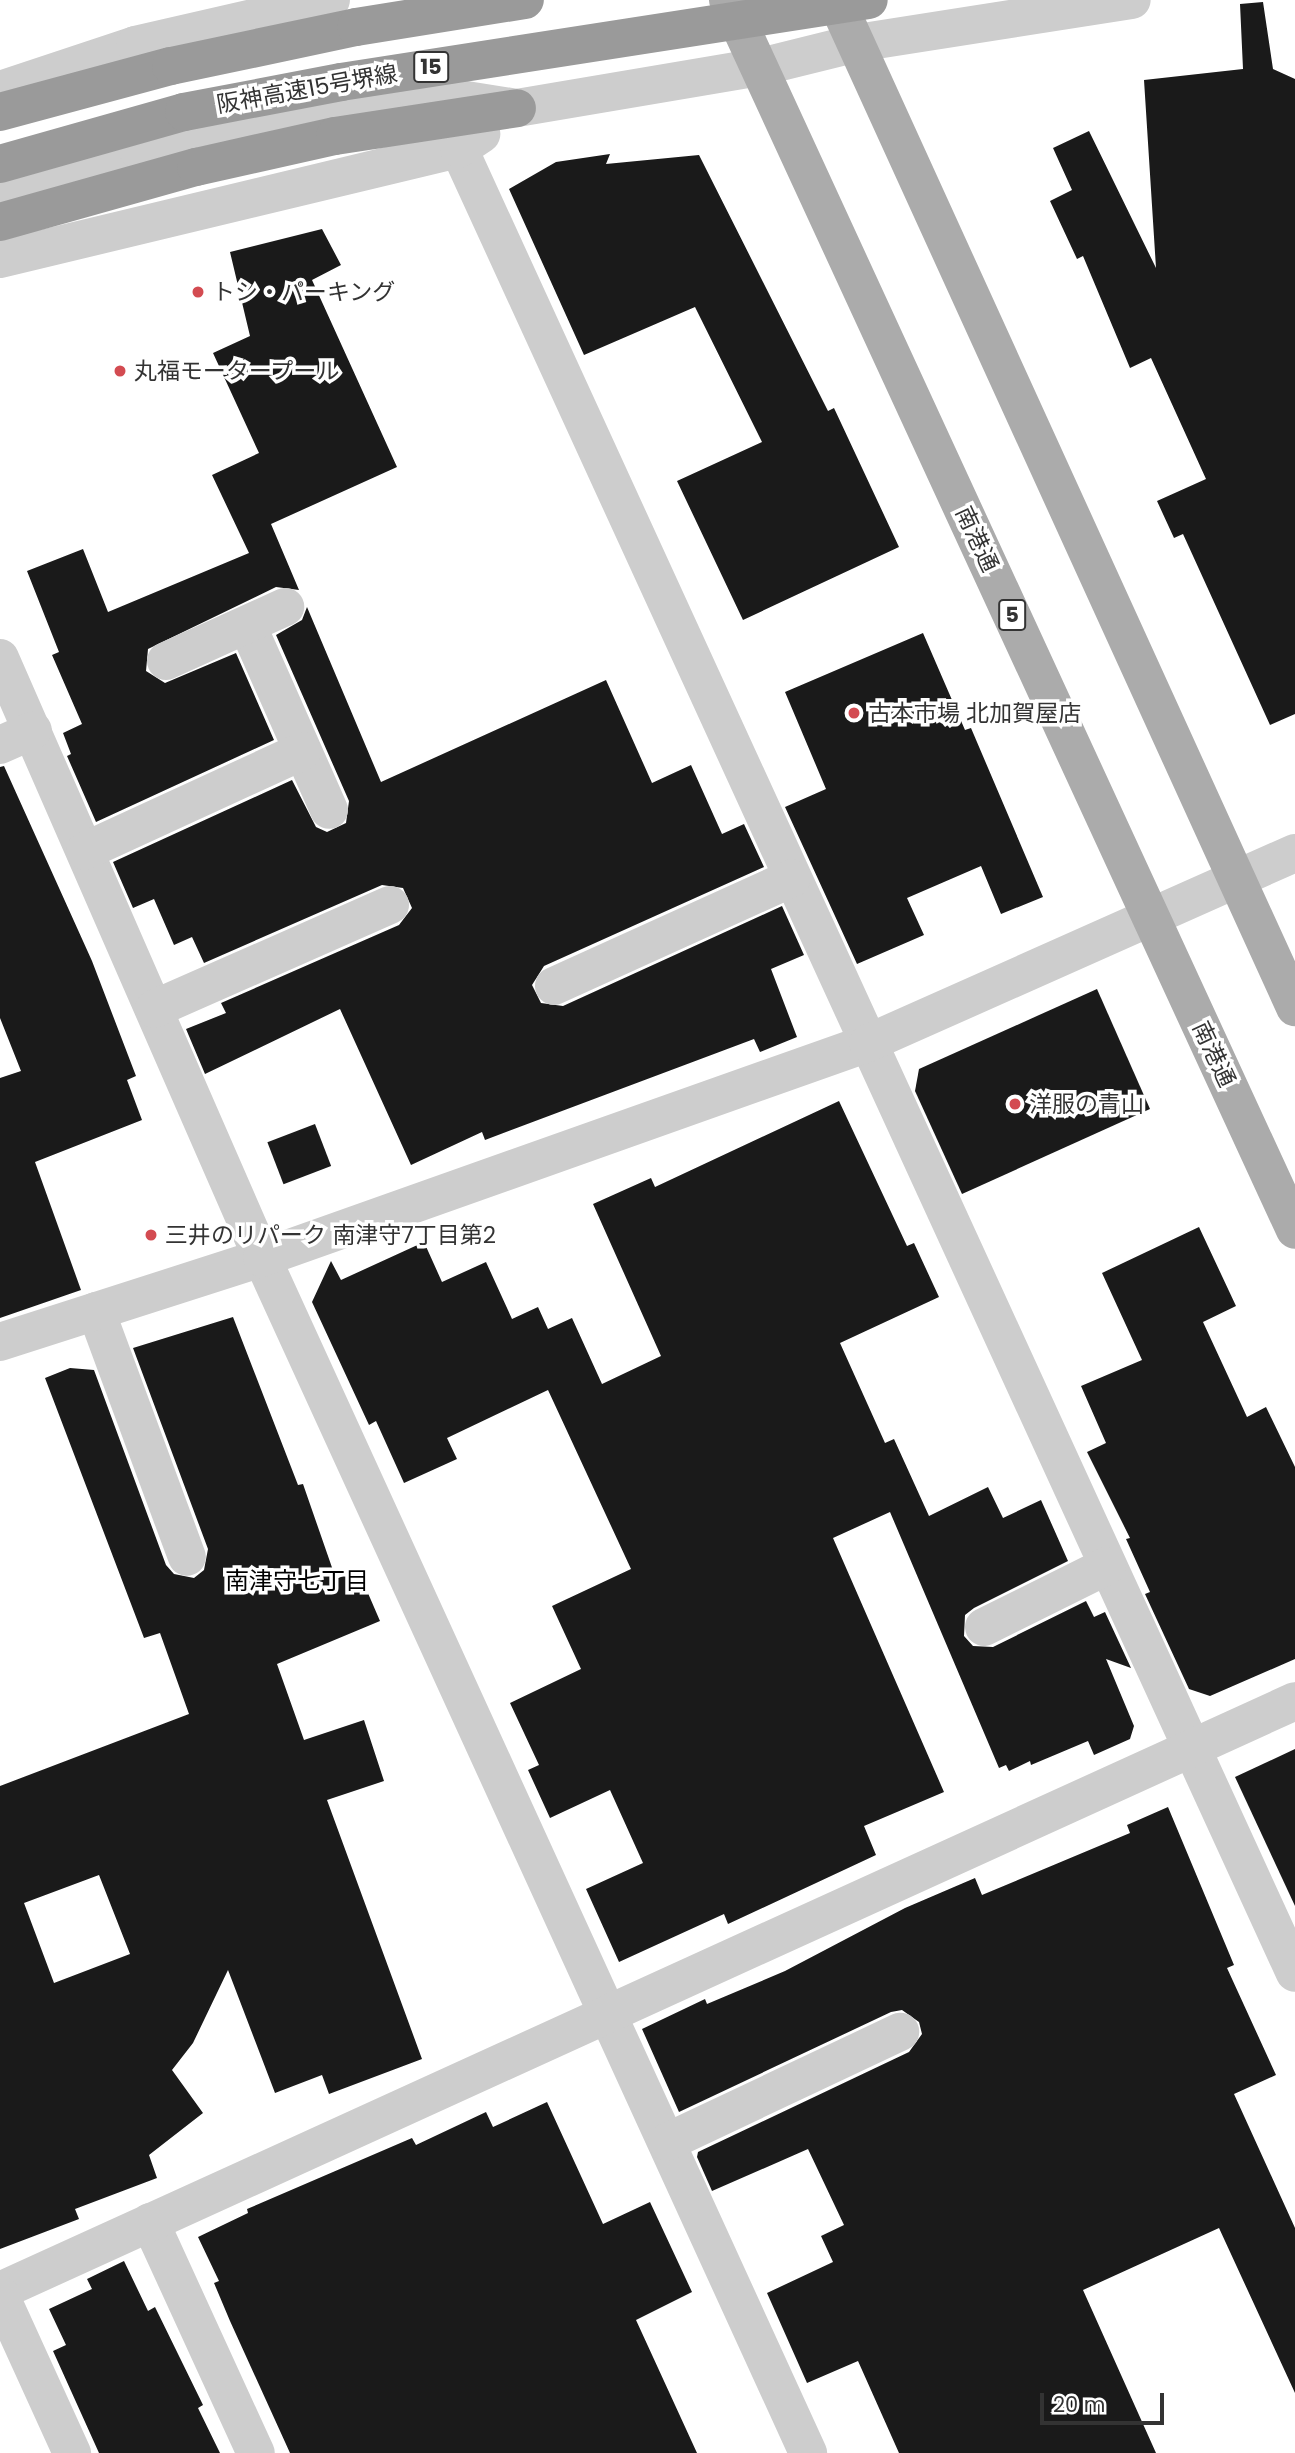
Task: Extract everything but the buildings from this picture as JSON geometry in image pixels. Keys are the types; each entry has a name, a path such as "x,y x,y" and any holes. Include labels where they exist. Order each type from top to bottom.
{"highway":[{"name":"阪神高速15号堺線","path":"0,112 184,63 356,27 525,0"},
{"name":"阪神高速15号堺線","path":"0,164 184,112 289,92 664,29 869,0"},
{"name":"15","path":"0,222 196,167 335,136 517,108"}],"main road":[{"name":"南港通","path":"728,0 1295,1230"},
{"path":"836,0 1295,1007"}],"street":[{"path":"0,90 135,45 331,0"},
{"path":"0,192 138,150 416,92 517,108 760,66 857,43 1132,0"},
{"path":"0,259 459,149 517,108"},
{"path":"459,149 1295,1973"},
{"path":"166,661 248,627 285,607"},
{"path":"248,627 329,810"},
{"path":"0,657 16,738 85,851 262,1258 808,2453"},
{"path":"85,851 302,751"},
{"path":"0,1342 262,1258 868,1043 1295,853"},
{"path":"554,986 792,878"},
{"path":"154,1009 390,905"},
{"path":"96,1311 187,1558"},
{"path":"984,1627 1107,1566"},
{"path":"72,2453 0,2293 608,2012 1295,1701"},
{"path":"667,2142 900,2032"},
{"path":"150,2222 256,2453"}],"place":[{"name":"トシ・パーキング","path":"198,292"},
{"name":"丸福モータープール","path":"120,371"},
{"name":"古本市場 北加賀屋店","path":"854,713"},
{"name":"洋服の青山","path":"1015,1104"},
{"name":"三井のリパーク 南津守7丁目第2","path":"151,1235"}],"district":[{"name":"南津守七丁目","path":"297,1581"}]}
